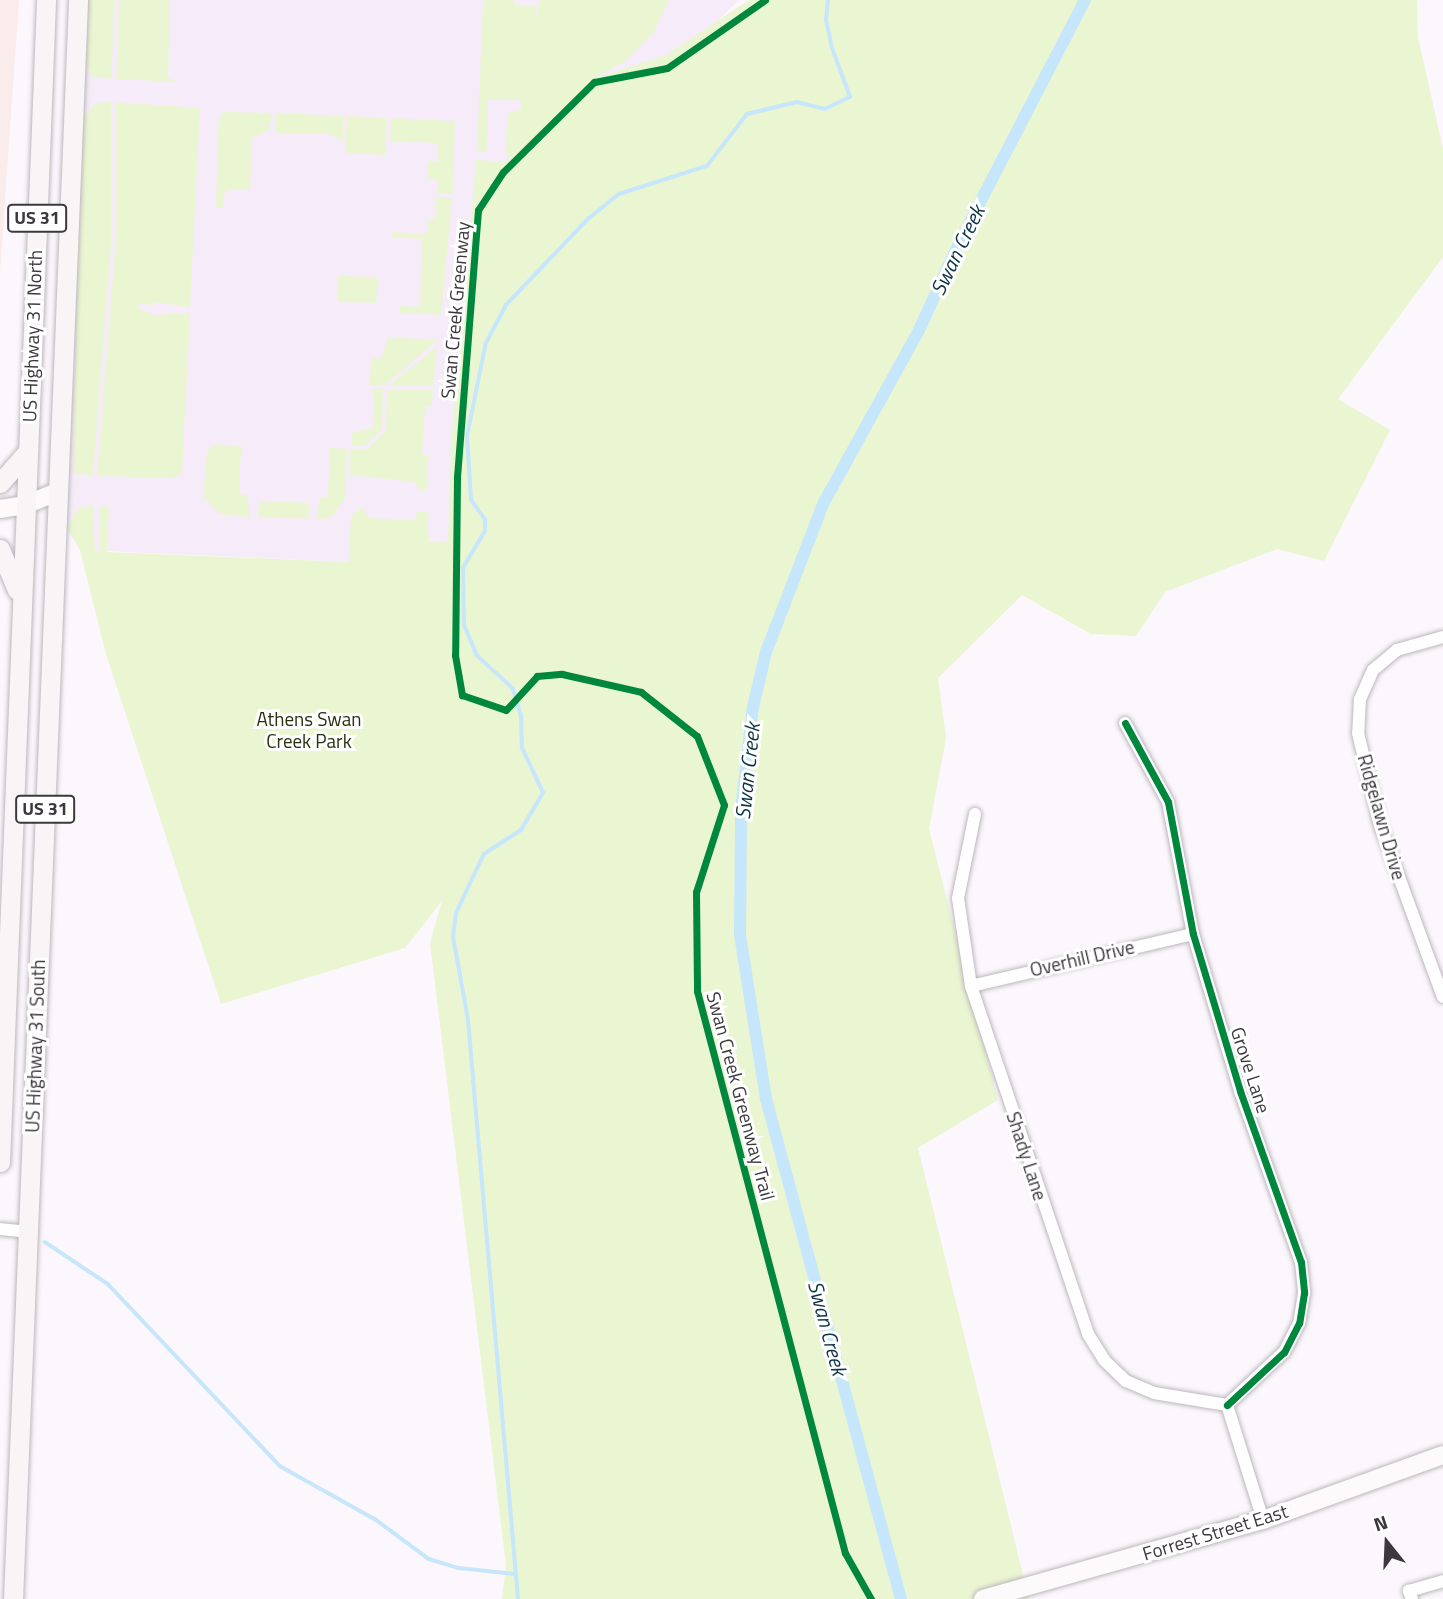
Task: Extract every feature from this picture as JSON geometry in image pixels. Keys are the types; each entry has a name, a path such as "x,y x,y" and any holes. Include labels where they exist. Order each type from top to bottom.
{"main road":[{"name":"US Highway 31 North","path":"25,505 46,0"},
{"name":"US Highway 31 North","path":"58,492 78,0"},
{"path":"0,483 28,451"},
{"name":"US Highway 31 South","path":"13,1599 58,492"},
{"name":"US Highway 31 South","path":"0,1162 25,505"},
{"path":"0,550 7,557 21,605"}],"street":[{"path":"0,509 25,505 58,492"},
{"name":"Ridgelawn Drive","path":"1443,637 1398,650 1373,670 1360,699 1358,733 1380,825 1443,997"},
{"name":"Grove Lane","path":"1125,723 1155,772 1168,802 1194,934 1240,1091 1301,1262 1304,1293 1298,1323 1284,1352 1227,1405"},
{"name":"Shady Lane","path":"975,814 958,898 971,986 1071,1293 1088,1334 1104,1360 1126,1381 1154,1393 1227,1405"},
{"name":"Overhill Drive","path":"971,986 1194,934"},
{"path":"0,1228 28,1232"},
{"path":"1227,1405 1263,1520"},
{"name":"Forrest Street East","path":"984,1599 1263,1520 1443,1455"},
{"path":"1412,1599 1409,1591 1443,1581"}],"shaded area":[{"path":"0,0 19,0 0,272"},
{"path":"87,0 739,0 667,71 465,542 356,538 349,562 80,550 67,528"}],"green space":[{"path":"84,0 115,0 111,79 93,77 81,59"},
{"path":"119,0 170,0 168,77 177,82 116,79"},
{"name":"Athens Swan Creek Park","path":"483,0 514,0 515,6 536,6 536,21 539,0 669,0 653,33 627,60 596,78 666,55 749,0 1417,0 1418,37 1443,149 1443,257 1338,399 1390,430 1324,561 1277,549 1165,592 1136,636 1091,634 1022,595 938,678 946,738 929,829 998,1100 918,1148 1029,1599 502,1599 506,1565 430,943 442,901 405,948 221,1004 106,654 80,550 67,528 77,509 93,505 95,551 100,551 99,510 104,505 109,507 107,552 349,562 351,516 362,507 369,518 415,520 417,511 427,511 429,541 448,541 451,445 476,160 507,162 511,157 506,156 507,114 522,109 520,100 488,100 487,152 477,152"},
{"path":"111,102 111,245 93,475 73,474 78,114 88,114 95,103"},
{"path":"115,102 200,108 190,308 156,302 149,306 142,302 137,308 154,315 190,313 182,473 175,478 97,476 116,237"},
{"path":"224,112 272,113 269,130 252,138 250,190 230,189 224,194 223,208 216,207 219,117"},
{"path":"276,113 343,116 343,141 327,133 275,133"},
{"path":"347,116 387,118 385,155 345,153"},
{"path":"391,118 455,121 453,194 437,193 437,179 427,179 427,162 438,162 438,143 390,141"},
{"path":"436,197 452,197 441,315 399,313 400,306 420,307 422,239 392,237 392,232 427,234 428,220 435,220"},
{"path":"338,276 377,277 377,303 338,302"},
{"path":"388,337 437,340 384,386 370,385 371,357 382,357"},
{"path":"437,347 433,386 389,385"},
{"path":"370,389 383,389 382,429 365,446 352,445 352,433 373,427 374,394"},
{"path":"387,390 433,390 432,406 425,407 422,453 432,457 428,457 427,488 420,492 415,482 350,475 350,449 366,450 386,431"},
{"path":"215,444 241,446 239,494 247,495 250,517 220,514 203,497 207,452"},
{"path":"330,448 347,449 345,498 331,518 316,519 320,498 328,498"},
{"path":"259,501 309,503 308,519 258,517"}],"waterway":[{"path":"518,1599 468,1020 453,937 456,913 484,854 521,830 543,793 522,748 521,716 513,689 477,656 464,625 463,568 485,531 485,520 471,500 467,436 486,343 506,305 588,219 619,194 707,166 747,114 797,102 825,109 850,97 832,48 826,19 828,0"},
{"name":"Swan Creek","path":"901,1599 766,1099 740,935 741,810 753,707 766,652 823,504 919,330 959,243 1085,0"},
{"path":"45,1242 108,1284 280,1466 375,1519 429,1559 459,1568 514,1574"}],"cycle path":[{"name":"Swan Creek Greenway","path":"765,0 667,68 594,82 503,172 478,210 457,478 455,655 462,695 506,710 537,676 562,674 641,692 697,736 724,805 696,892 697,991 845,1553 871,1599"},
{"path":"1125,723 1168,802 1193,934 1240,1091 1301,1262 1304,1293 1299,1323 1284,1352 1227,1405"}]}
